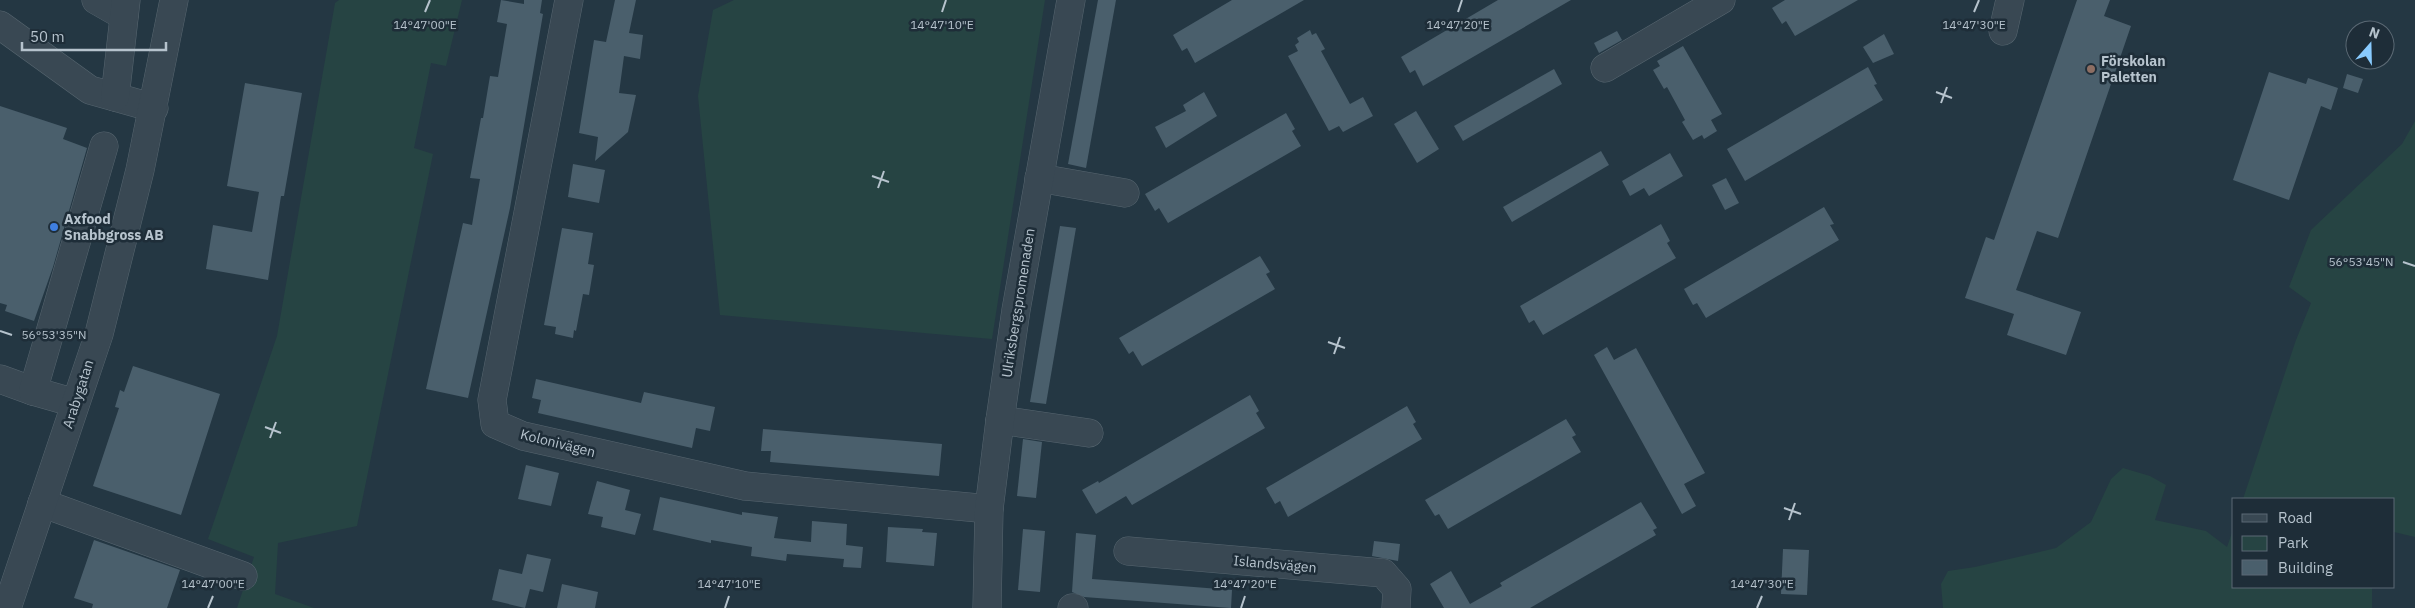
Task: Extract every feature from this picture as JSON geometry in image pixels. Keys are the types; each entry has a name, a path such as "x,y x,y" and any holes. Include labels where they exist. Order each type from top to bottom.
{"street":[{"path":"96,0 125,8 115,97"},
{"name":"Arabygatan","path":"7,608 98,334 117,266 154,108 174,0"},
{"name":"Kolonivägen","path":"569,0 492,400 495,424 523,436 745,486 990,509"},
{"name":"Ulriksbergspromenaden","path":"987,608 990,509 1000,420 1016,310 1071,0"},
{"path":"1605,68 1721,0"},
{"path":"2003,31 2010,0"},
{"path":"0,25 90,90 154,108"},
{"path":"33,391 104,146"},
{"path":"1039,178 1125,193"},
{"path":"0,379 75,403"},
{"path":"1000,420 1089,433"},
{"path":"42,503 243,576"},
{"name":"Islandsvägen","path":"1128,551 1383,573 1397,589 1396,608"}],"green space":[{"path":"339,0 462,0 446,66 431,63 414,148 433,154 357,526 278,543 275,594 314,608 237,608 254,557 208,539 277,336 335,3"},
{"path":"734,0 1045,0 992,339 720,315 698,96 713,10"},
{"path":"2415,121 2415,537 2395,532 2395,498 2243,498 2296,340 2311,303 2289,287 2311,230 2402,144"},
{"path":"2123,468 2150,476 2166,485 2155,520 2206,531 2227,547 2232,533 2232,588 2372,588 2372,608 1943,608 1941,584 1948,571 1975,567 2056,548 2091,522 2111,479"}],"building":[{"path":"501,0 524,4 524,0 542,0 540,13 543,14 510,208 468,398 426,389 463,223 472,225 480,179 470,178 490,76 498,77 507,24 497,22"},
{"path":"615,0 636,0 629,33 643,35 640,59 624,56 619,93 636,95 628,132 595,161 598,137 579,133 594,40 606,42"},
{"path":"1098,0 1116,0 1086,168 1068,164"},
{"path":"1232,0 1304,0 1195,63 1187,48 1182,51 1173,35"},
{"path":"1498,0 1571,0 1423,86 1415,70 1410,73 1401,57"},
{"path":"1785,0 1858,0 1795,36 1786,21 1782,24 1772,8"},
{"path":"2077,0 2110,0 2104,16 2131,26 2058,238 2037,231 2016,290 2081,312 2066,355 2007,335 2014,314 1965,298 1986,237 1994,240"},
{"path":"1310,30 1312,35 1316,33 1325,49 1321,51 1350,104 1363,97 1373,116 1343,132 1339,126 1329,131 1288,56 1298,51 1295,45 1299,42 1297,38"},
{"path":"1617,31 1622,40 1599,53 1594,43"},
{"path":"1884,34 1894,54 1873,63 1863,47"},
{"path":"1683,46 1722,114 1711,120 1717,131 1704,139 1702,135 1693,140 1682,122 1685,120 1667,87 1664,89 1653,70 1660,66 1657,61"},
{"path":"1868,67 1877,84 1874,85 1883,100 1745,181 1727,149"},
{"path":"1554,69 1562,84 1463,141 1454,126"},
{"path":"2269,72 2306,84 2308,78 2338,88 2331,110 2321,106 2289,200 2233,180"},
{"path":"2347,74 2363,79 2358,93 2343,88"},
{"path":"245,83 302,93 284,196 281,196 268,280 206,269 213,225 252,232 259,192 227,186"},
{"path":"1204,92 1217,116 1166,148 1155,127 1186,111 1183,105"},
{"path":"0,106 67,128 63,139 87,148 53,267 34,321 5,311 7,305 0,303"},
{"path":"1416,111 1439,149 1417,163 1394,124"},
{"path":"1286,113 1295,129 1292,131 1301,146 1168,223 1159,208 1155,211 1145,194"},
{"path":"1601,151 1609,165 1512,222 1503,207"},
{"path":"1670,153 1683,176 1649,196 1644,188 1630,196 1622,181"},
{"path":"573,164 605,170 599,203 568,197"},
{"path":"1726,178 1739,203 1725,210 1712,185"},
{"path":"1824,207 1834,224 1830,225 1839,240 1706,318 1697,303 1693,305 1684,289"},
{"path":"1661,224 1670,241 1667,243 1676,258 1543,335 1534,320 1529,323 1520,306"},
{"path":"1060,226 1076,228 1046,404 1030,402"},
{"path":"562,228 593,233 588,264 594,265 589,295 583,294 573,338 555,334 556,327 544,325"},
{"path":"1260,256 1270,272 1266,274 1275,289 1142,366 1133,351 1129,354 1119,338"},
{"path":"1607,347 1614,360 1636,348 1705,473 1684,484 1696,506 1682,514 1594,355"},
{"path":"133,366 220,394 181,515 93,486 119,408 115,407 120,390 124,392"},
{"path":"536,379 641,403 644,392 715,407 710,431 696,428 692,448 538,413 541,400 532,398"},
{"path":"1250,395 1259,411 1256,413 1265,428 1132,505 1126,496 1096,514 1082,490 1098,481 1099,483"},
{"path":"1407,406 1416,422 1413,424 1422,439 1288,517 1280,501 1275,504 1266,488"},
{"path":"1566,419 1576,435 1572,437 1581,452 1448,529 1439,514 1435,516 1425,500"},
{"path":"763,429 942,444 939,476 770,462 771,451 761,451"},
{"path":"1023,439 1042,442 1036,498 1017,496"},
{"path":"526,465 559,473 551,506 518,499"},
{"path":"597,481 630,490 625,510 641,514 635,535 601,527 603,517 588,514"},
{"path":"660,497 742,515 742,512 778,517 774,538 811,542 812,521 847,524 846,545 863,547 861,568 843,567 844,559 787,554 786,561 751,556 752,547 711,540 711,543 653,530"},
{"path":"1641,502 1657,528 1653,530 1656,535 1530,608 1444,608 1430,584 1451,571 1470,604 1502,586 1500,583"},
{"path":"888,527 923,529 922,532 937,533 934,566 886,562"},
{"path":"1023,529 1045,531 1040,592 1018,590"},
{"path":"1076,533 1096,535 1092,579 1232,590 1231,608 1084,597 1072,592"},
{"path":"94,540 180,570 167,608 92,608 93,604 74,598"},
{"path":"1374,541 1400,544 1398,561 1372,556"},
{"path":"1783,549 1809,550 1807,595 1781,594"},
{"path":"527,554 551,559 543,592 530,589 525,608 492,600 499,569 522,574"},
{"path":"562,584 598,592 595,608 557,608"}],"place":[{"name":"Förskolan Paletten","path":"2091,69"},
{"name":"Axfood Snabbgross AB","path":"54,227"}]}
